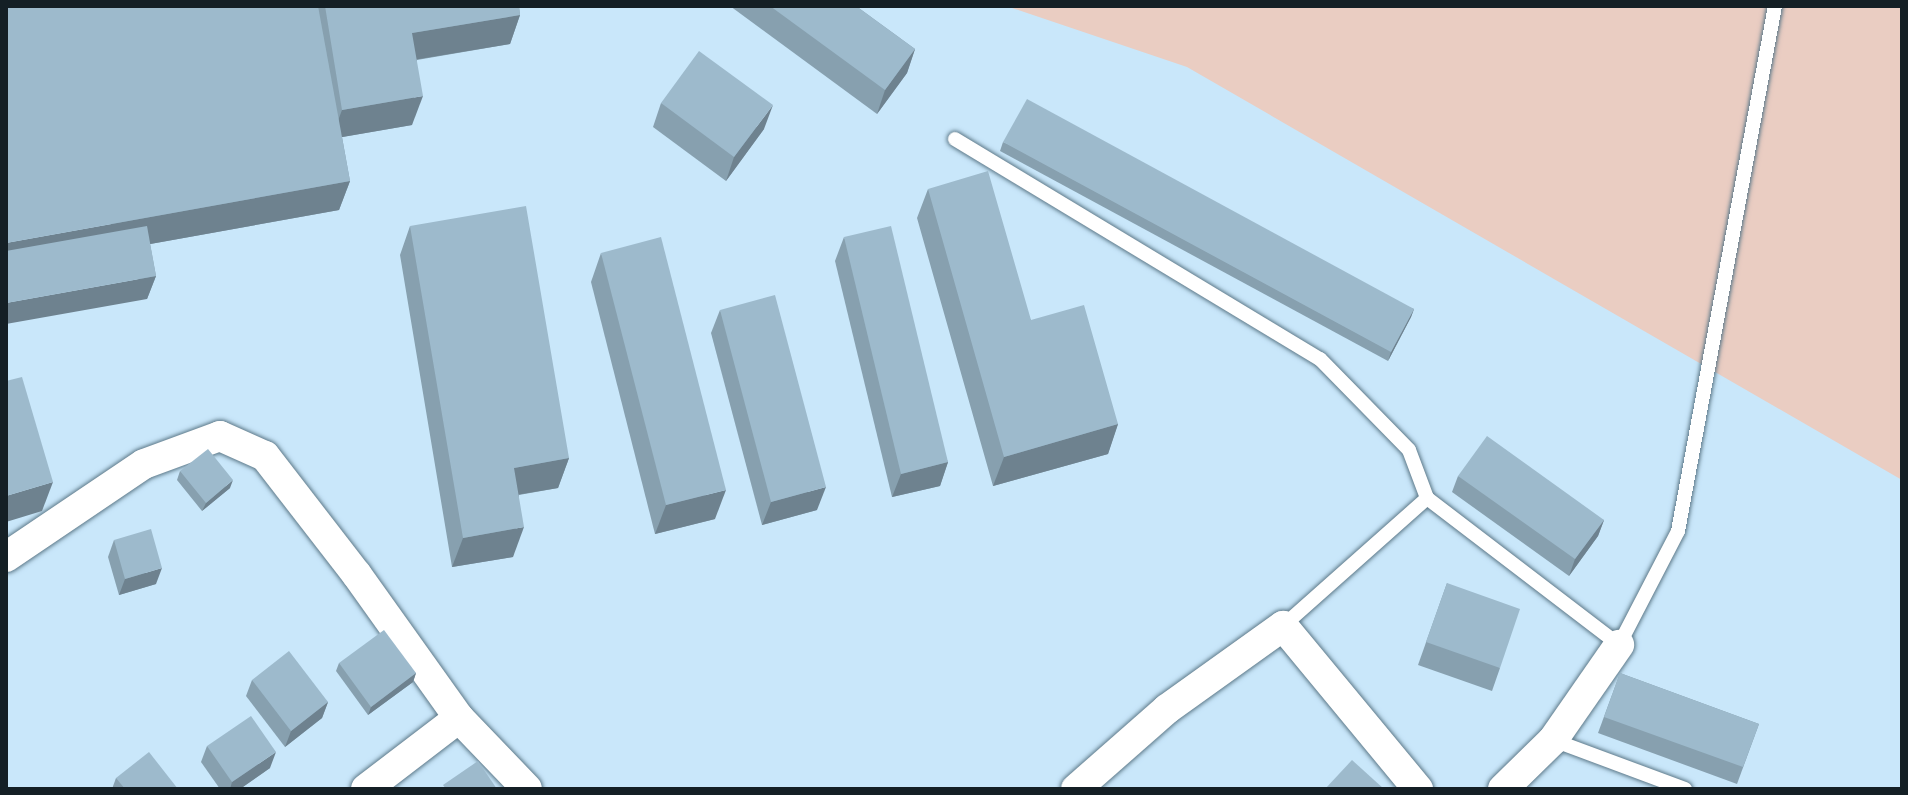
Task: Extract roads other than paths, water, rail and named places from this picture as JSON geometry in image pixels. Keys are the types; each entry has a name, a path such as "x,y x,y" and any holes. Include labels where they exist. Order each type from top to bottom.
{"street":[{"path":"6,557 144,464 220,436 265,456 357,575 459,718 527,789"},
{"path":"1076,789 1167,709 1283,626 1418,789"},
{"path":"1503,789 1553,740 1619,645"},
{"path":"366,789 459,718"}],"lane":[{"path":"955,139 1320,359 1409,450 1427,498 1619,645 1678,531 1775,6"},
{"path":"1283,626 1427,498"},
{"path":"1553,740 1685,789"}]}
